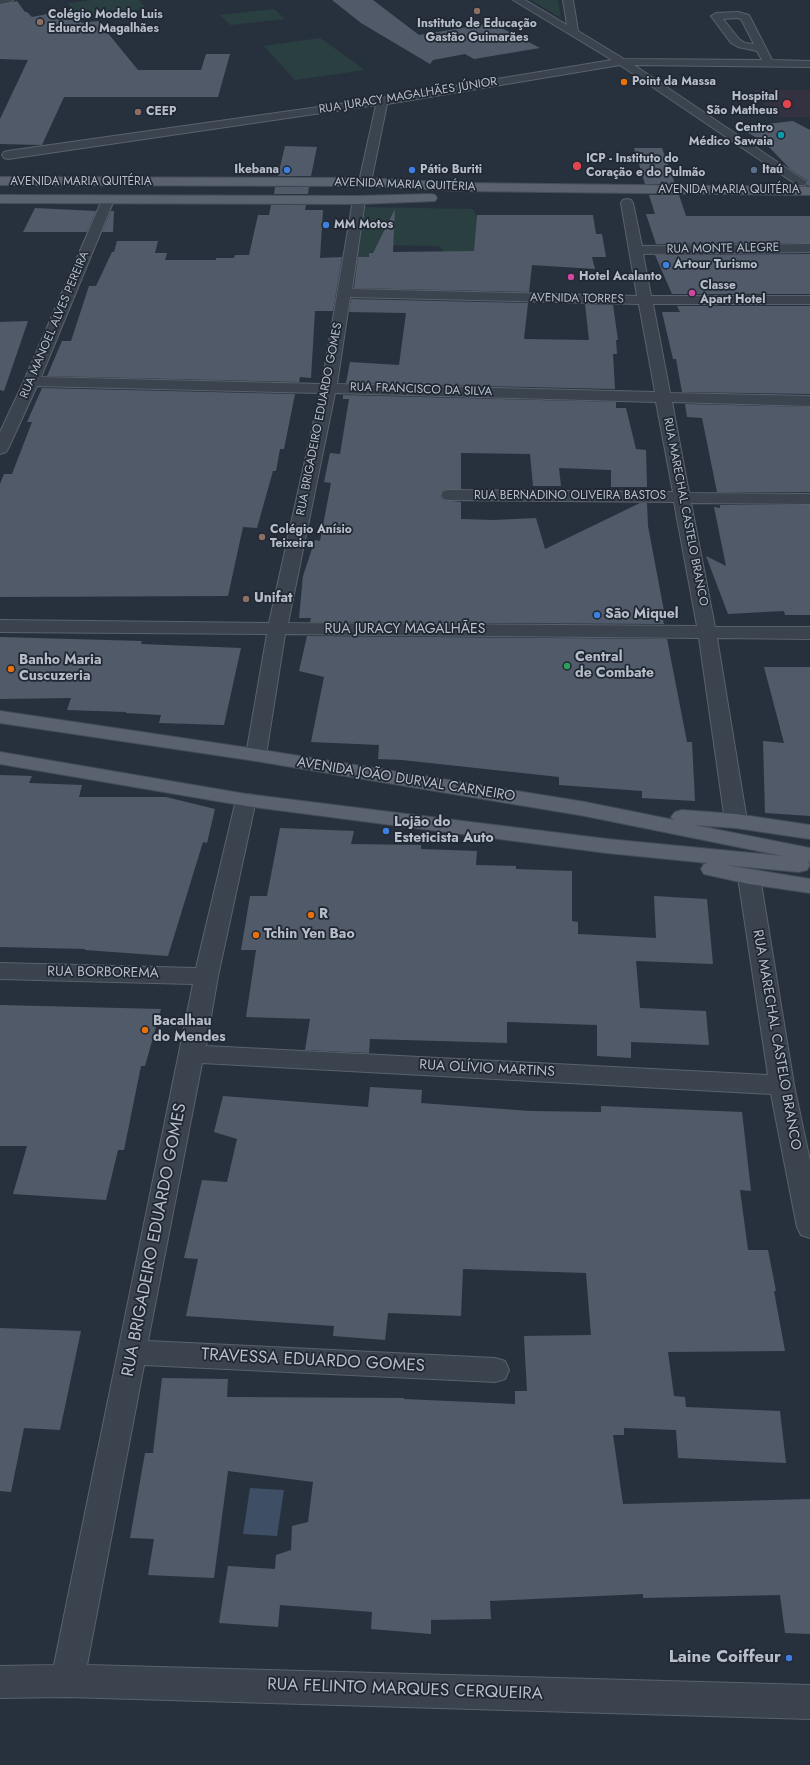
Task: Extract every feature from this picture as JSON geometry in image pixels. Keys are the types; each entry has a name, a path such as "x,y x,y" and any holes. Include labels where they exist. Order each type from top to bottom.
{"main road":[{"name":"AVENIDA MARIA QUITÉRIA","path":"0,181 368,182 461,187 810,191"},
{"path":"368,182 805,182"},
{"name":"AVENIDA MARIA QUITÉRIA","path":"0,200 362,200 521,196 810,197"},
{"path":"362,200 444,201"},
{"name":"AVENIDA JOÃO DURVAL CARNEIRO","path":"3,718 256,755 585,809 810,855"},
{"path":"0,758 246,800 607,846 810,866"},
{"path":"585,809 736,821 810,832"},
{"path":"607,846 749,877 810,886"}],"street":[{"path":"0,1 8,0"},
{"path":"518,0 622,62 805,182"},
{"path":"568,0 573,33"},
{"path":"762,49 769,64"},
{"name":"RUA JURACY MAGALHÃES JÚNIOR","path":"8,155 382,101 622,62 810,64"},
{"path":"368,182 382,101"},
{"name":"RUA MANOEL ALVES PEREIRA","path":"0,449 32,381 108,200"},
{"name":"RUA BRIGADEIRO EDUARDO GOMES","path":"256,755 277,629 329,388 362,200"},
{"name":"RUA MARECHAL CASTELO BRANCO","path":"627,203 637,250 644,300 683,497 707,632 736,821"},
{"name":"RUA MONTE ALEGRE","path":"637,250 810,248"},
{"name":"AVENIDA TORRES","path":"345,293 644,300 810,300"},
{"name":"RUA FRANCISCO DA SILVA","path":"32,381 810,400"},
{"name":"RUA BERNADINO OLIVEIRA BASTOS","path":"449,496 810,499"},
{"name":"RUA JURACY MAGALHÃES","path":"0,626 810,633"},
{"name":"RUA BRIGADEIRO EDUARDO GOMES","path":"68,1681 192,1054 206,976 246,800"},
{"name":"RUA MARECHAL CASTELO BRANCO","path":"749,877 782,1085 810,1227"},
{"name":"RUA BORBOREMA","path":"0,971 206,976"},
{"name":"RUA OLÍVIO MARTINS","path":"192,1054 782,1085"},
{"name":"TRAVESSA EDUARDO GOMES","path":"132,1352 495,1370"},
{"name":"RUA FELINTO MARQUES CERQUEIRA","path":"0,1684 68,1681 810,1702"}],"shaded area":[{"name":"Hospital São Matheus","path":"753,90 810,90 810,117 774,117"}],"green space":[{"path":"93,0 139,0 147,9 78,16 68,3"},
{"path":"531,0 558,0 561,18"},
{"path":"274,9 285,19 230,25 220,15"},
{"path":"320,38 365,70 295,80 264,46"},
{"path":"364,207 473,209 476,215 479,239 474,251 443,252 440,246 378,245 374,251 369,253 368,267 365,275 353,275"}],"water":[{"path":"250,1488 284,1490 277,1536 243,1534"}],"building":[{"path":"332,0 373,0 419,35 492,23 540,48 474,59 465,54 433,60 430,64 361,23"},
{"path":"17,1 25,12 32,17 58,12 64,20 78,19 82,23 98,21 138,70 201,70 206,54 230,54 218,97 64,97 42,145 0,144 0,119 28,60 0,59 0,5"},
{"name":"Centro Médico Sawaia","path":"793,121 810,130 810,186 806,185 808,181 790,169 770,147 740,127"},
{"path":"285,146 317,147 311,176 278,176"},
{"path":"634,148 662,148 675,184 645,184"},
{"path":"275,187 309,187 308,194 274,194"},
{"path":"649,195 679,195 686,216 810,216 810,243 656,244 646,214 655,214"},
{"path":"271,205 306,205 305,210 323,210 320,258 342,257 333,311 315,311 311,378 300,377 299,382 47,376 62,341 71,341 89,286 96,286 112,252 114,252 117,241 158,241 155,253 167,253 165,260 216,260 216,258 234,258 235,255 249,255 258,215 269,215"},
{"path":"35,208 96,211 87,232 23,232"},
{"path":"395,209 393,252 474,251 477,215 593,215 596,234 602,234 606,257 592,257 595,269 532,265 529,292 354,288 358,257 369,257 369,253 373,253"},
{"path":"111,211 114,211 113,232 102,232"},
{"path":"810,254 810,294 672,294 655,255"},
{"path":"351,299 528,303 524,339 589,340 585,304 613,305 618,340 616,340 617,354 613,354 615,389 346,383 350,362 399,365 406,313 349,312"},
{"path":"677,306 810,306 810,394 682,392 676,359 673,359 662,312 680,312"},
{"path":"28,321 4,391 0,390 0,322"},
{"path":"42,388 295,394 284,449 280,449 276,471 273,471 257,528 243,527 228,596 0,597 0,484 4,474 12,474 32,422 27,422"},
{"path":"343,395 616,402 616,408 626,408 636,449 646,450 647,487 611,487 611,470 559,468 561,486 533,486 530,454 461,453 461,489 443,490 440,496 443,500 461,502 461,519 494,520 536,518 545,549 640,503 647,503 648,526 664,611 661,611 664,624 310,622 311,618 299,618 303,576 315,540 320,541 331,483 324,482 330,453 340,454 349,399 343,399"},
{"path":"685,404 810,407 810,492 717,492 702,418 687,417"},
{"path":"720,505 810,505 810,615 785,615 784,611 728,614 706,556 726,566 714,507 720,508"},
{"path":"307,636 667,639 687,742 692,742 695,801 642,798 642,791 559,785 559,777 402,760 378,759 379,745 311,742 324,677 299,671"},
{"path":"0,637 142,641 141,644 241,648 224,725 159,723 161,715 67,710 71,698 0,699"},
{"path":"764,667 810,667 810,816 765,813 763,741 784,743"},
{"path":"0,775 32,776 29,783 82,785 79,797 166,797 215,809 207,843 203,842 168,956 85,949 0,947"},
{"path":"280,828 354,831 351,844 421,845 421,849 477,851 476,865 516,866 516,869 572,871 572,921 578,922 578,934 656,938 654,896 707,899 713,964 636,961 640,1008 706,1011 709,1045 631,1042 631,1058 597,1056 597,1025 507,1022 507,1043 370,1039 369,1053 305,1050 310,1019 246,1017 256,950 241,950 250,896 267,896"},
{"path":"0,1005 161,1009 145,1066 141,1066 124,1150 118,1150 106,1200 13,1194 27,1146 0,1146"},
{"path":"370,1087 422,1090 421,1103 530,1111 601,1112 601,1106 742,1112 751,1191 740,1190 748,1250 768,1250 785,1351 668,1352 674,1396 685,1397 686,1407 780,1411 786,1463 678,1458 676,1430 624,1428 624,1435 613,1435 623,1504 810,1499 810,1634 785,1633 780,1595 643,1598 643,1594 490,1601 491,1619 431,1620 431,1634 371,1629 372,1612 280,1605 278,1627 219,1623 228,1566 275,1569 276,1555 291,1550 292,1526 308,1522 313,1482 228,1471 214,1578 148,1575 154,1539 130,1538 145,1453 153,1453 162,1378 228,1379 227,1397 404,1398 515,1404 515,1391 527,1391 524,1336 591,1335 586,1273 463,1269 461,1316 388,1313 385,1340 333,1336 334,1326 186,1316 198,1259 184,1258 202,1180 227,1182 237,1139 214,1132 223,1096 368,1107"},
{"path":"0,1328 81,1331 60,1430 24,1428 11,1492 0,1491"}],"place":[{"name":"Instituto de Educação Gastão Guimarães","path":"477,11"},
{"name":"Colégio Modelo Luis Eduardo Magalhães","path":"40,22"},
{"name":"Point da Massa","path":"624,82"},
{"name":"Hospital São Matheus","path":"787,104"},
{"name":"CEEP","path":"138,112"},
{"name":"Centro Médico Sawaia","path":"781,135"},
{"name":"ICP - Instituto do Coração e do Pulmão","path":"577,166"},
{"name":"Ikebana","path":"287,170"},
{"name":"Pátio Buriti","path":"412,170"},
{"name":"Itaú","path":"754,170"},
{"name":"MM Motos","path":"326,225"},
{"name":"Artour Turismo","path":"666,265"},
{"name":"Hotel Acalanto","path":"571,277"},
{"name":"Classe Apart Hotel","path":"692,293"},
{"name":"Colégio Anísio Teixeira","path":"262,537"},
{"name":"Unifat","path":"246,599"},
{"name":"São Miquel","path":"597,615"},
{"name":"Central de Combate","path":"567,666"},
{"name":"Banho Maria Cuscuzeria","path":"11,669"},
{"name":"Lojão do Esteticista Auto","path":"386,831"},
{"name":"R","path":"311,915"},
{"name":"Tchin Yen Bao","path":"256,935"},
{"name":"Bacalhau do Mendes","path":"145,1030"},
{"name":"Laine Coiffeur","path":"789,1658"}]}
